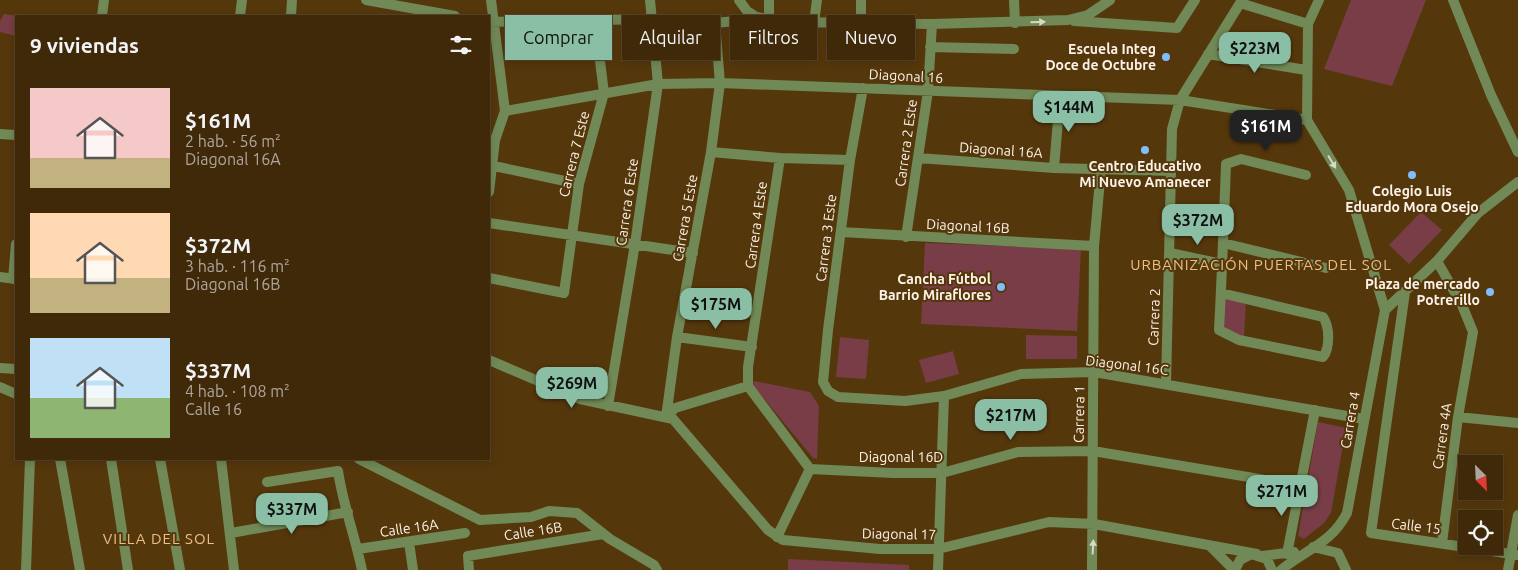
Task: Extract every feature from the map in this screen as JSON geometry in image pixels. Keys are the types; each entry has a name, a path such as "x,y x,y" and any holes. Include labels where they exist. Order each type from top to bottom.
{"street":[{"path":"102,15 104,0"},
{"path":"240,15 242,0"},
{"path":"291,15 292,0"},
{"path":"366,0 396,8 448,15"},
{"path":"490,178 495,140 505,111 491,22 491,0"},
{"name":"Carrera 6 Este","path":"650,0 652,15"},
{"path":"739,0 747,11 753,15"},
{"path":"768,15 769,0"},
{"path":"815,15 816,0"},
{"path":"861,0 861,15"},
{"path":"1014,0 1014,23"},
{"path":"1068,20 1088,15 1110,0"},
{"path":"915,24 1014,23 1068,20 1177,28 1194,1 1182,0"},
{"path":"1319,0 1308,24 1306,70 1307,120 1349,190 1385,310 1438,261 1478,213 1518,182"},
{"path":"1453,0 1491,95 1518,152"},
{"path":"1241,1 1308,24"},
{"name":"Carrera 2","path":"1166,384 1172,129 1180,100 1241,1"},
{"path":"491,22 505,22"},
{"name":"Carrera 5 Este","path":"666,417 677,337 693,253 720,83 715,23 730,22"},
{"name":"Carrera 2 Este","path":"906,236 928,91 932,24"},
{"path":"930,47 1014,49"},
{"path":"1208,54 1306,70"},
{"name":"Carrera 7 Este","path":"490,278 564,293 579,184 604,93 600,60"},
{"name":"Carrera 6 Este","path":"608,406 635,244 658,84 656,60"},
{"name":"Diagonal 16","path":"505,111 658,84 720,83 1180,100 1307,120"},
{"name":"Carrera 3 Este","path":"828,391 823,382 850,160 863,88"},
{"path":"1054,168 1060,96"},
{"path":"0,134 15,135"},
{"path":"710,152 780,158 850,160"},
{"name":"Carrera 4 Este","path":"748,386 780,158"},
{"name":"Diagonal 16A","path":"918,158 1054,168 1171,171"},
{"path":"1221,293 1323,317 1327,327 1327,350 1321,358 1239,340 1220,330 1221,293 1222,264 1226,164 1241,159 1306,175"},
{"path":"491,165 579,184"},
{"name":"Carrera 1","path":"1092,570 1094,524 1094,246 1101,169"},
{"path":"490,224 693,253"},
{"name":"Diagonal 16B","path":"841,232 1094,246"},
{"path":"1223,243 1326,268"},
{"path":"1170,254 1222,264"},
{"name":"Carrera 4A","path":"1438,261 1462,305 1473,332 1458,417 1442,544"},
{"path":"0,277 15,279"},
{"name":"Calle 15","path":"1405,292 1370,533 1514,555"},
{"name":"Carrera 4","path":"1281,570 1339,528 1347,513 1385,310"},
{"path":"677,337 752,348"},
{"path":"490,360 580,399 673,420 683,428 768,530 777,537 810,469 748,386 676,408 666,417"},
{"path":"0,368 15,369"},
{"name":"Diagonal 16C","path":"828,391 838,397 905,401 944,396 1021,374 1094,372 1364,420"},
{"path":"0,387 15,394"},
{"path":"938,570 944,396"},
{"path":"1288,554 1315,410"},
{"path":"1458,417 1518,423"},
{"name":"Diagonal 16D","path":"810,469 893,474 942,473 1018,452 1093,451 1302,486"},
{"path":"26,570 30,460"},
{"path":"60,460 80,570"},
{"path":"111,460 128,570"},
{"path":"160,460 180,570"},
{"path":"221,460 234,570"},
{"path":"361,460 480,520 531,517 549,512 565,511 577,513 603,534 656,568"},
{"path":"267,482 338,471 342,501 348,512 362,570"},
{"path":"231,533 348,512"},
{"path":"1508,570 1514,555 1518,515"},
{"name":"Diagonal 17","path":"777,537 783,540 880,549 938,550 1049,522 1094,524 1260,555"},
{"name":"Calle 16A","path":"358,549 465,533"},
{"name":"Calle 16B","path":"469,570 468,556 603,534"},
{"path":"409,542 413,570"},
{"path":"1210,547 1234,570 1245,556 1260,555 1270,563 1272,570"},
{"path":"1314,547 1338,553 1346,570"},
{"name":"Carrera 4","path":"1260,555 1288,554 1314,547"}],"shaded area":[{"path":"1351,0 1426,0 1392,86 1324,69"},
{"path":"4,14 15,16 15,36 0,32 0,21"},
{"path":"1421,212 1442,230 1409,264 1389,245"},
{"name":"Cancha Fútbol Barrio Miraflores","path":"925,243 1081,249 1077,331 921,324"},
{"path":"1224,296 1246,302 1244,337 1222,329"},
{"path":"1026,335 1077,336 1077,359 1026,359"},
{"path":"840,337 869,340 866,379 836,377"},
{"path":"953,351 959,374 926,383 919,360"},
{"path":"754,381 810,392 819,406 817,459 813,458 753,385"},
{"path":"1318,422 1346,428 1331,513 1324,523 1304,539 1298,536"},
{"path":"788,559 909,565 909,570 788,570"}],"place":[{"name":"Escuela Integ Doce de Octubre","path":"1166,57"},
{"name":"Centro Educativo Mi Nuevo Amanecer","path":"1145,150"},
{"name":"Colegio Luis Eduardo Mora Osejo","path":"1412,175"},
{"name":"Cancha Fútbol Barrio Miraflores","path":"1001,287"},
{"name":"Plaza de mercado Potrerillo","path":"1490,292"}],"district":[{"name":"URBANIZACIÓN PUERTAS DEL SOL","path":"1261,265"},
{"name":"VILLA DEL SOL","path":"159,539"}]}
